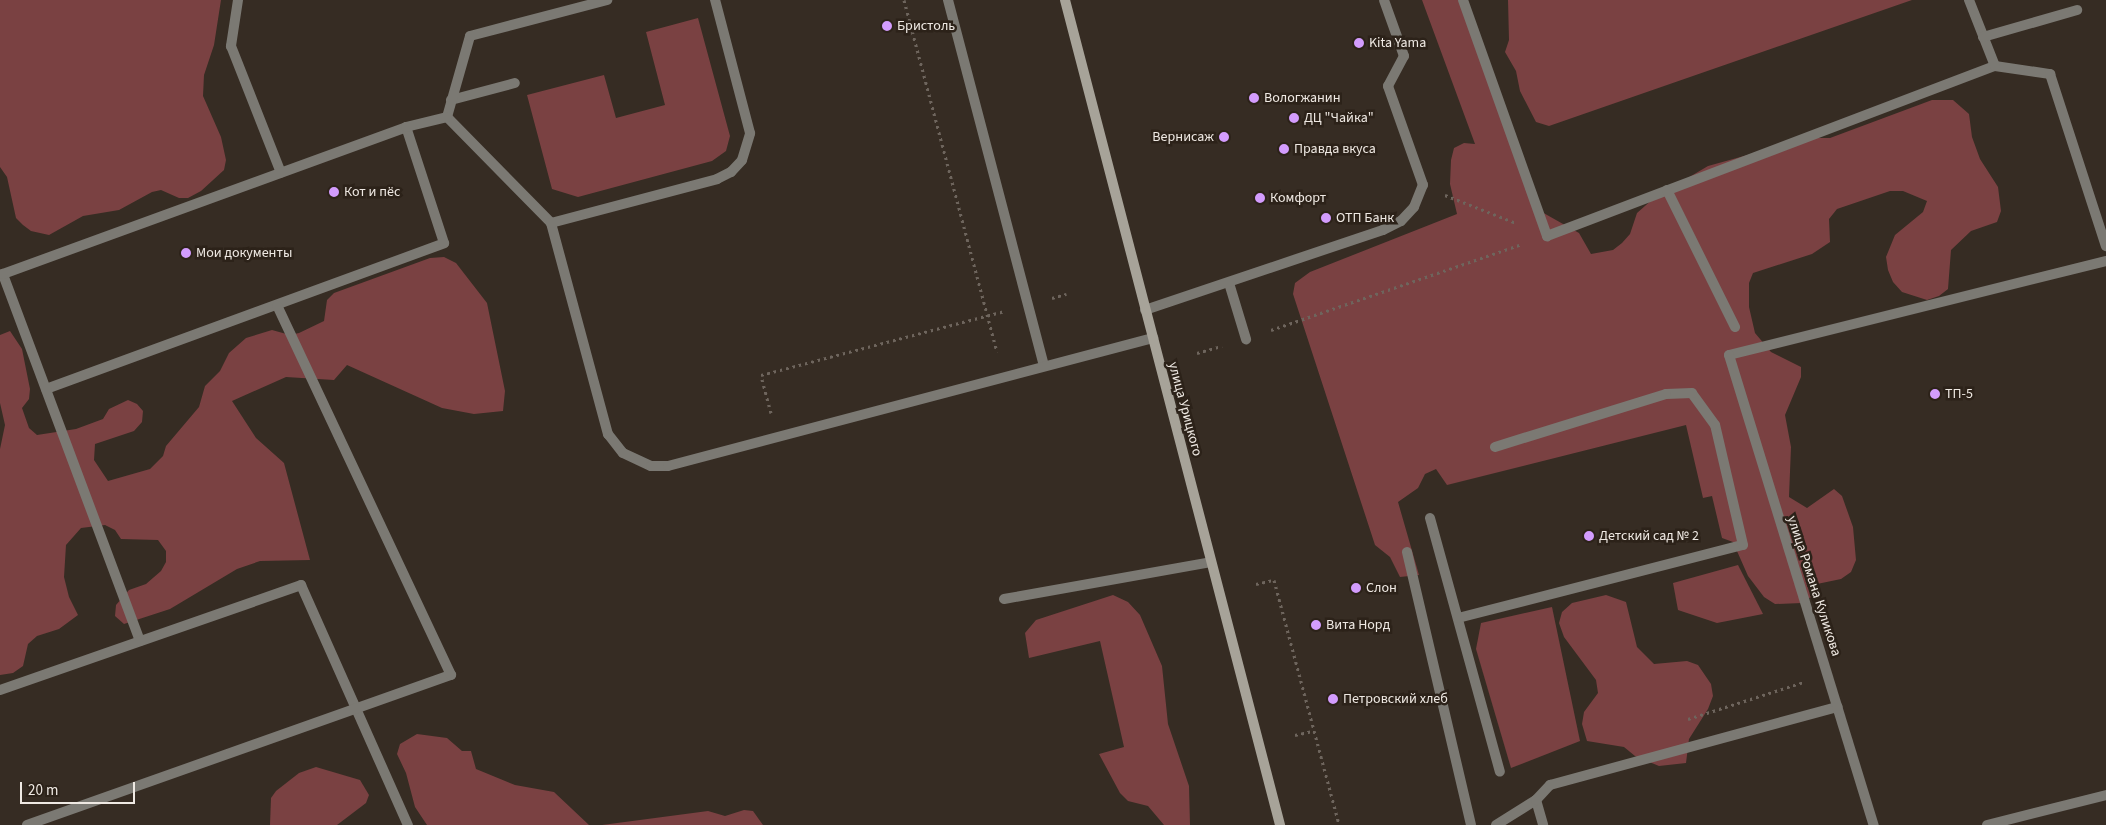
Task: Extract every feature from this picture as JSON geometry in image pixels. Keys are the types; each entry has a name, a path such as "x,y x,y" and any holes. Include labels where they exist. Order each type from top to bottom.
{"main road":[{"name":"улица Урицкого","path":"1065,0 1280,825"}],"street":[{"path":"238,0 230,46 281,173"},
{"path":"447,117 470,36 607,0"},
{"path":"552,223 717,179 731,172 742,160 750,133 715,0"},
{"path":"948,0 1044,366"},
{"path":"1145,310 1383,230 1401,221 1414,207 1423,185 1388,86 1404,56 1384,0"},
{"path":"1463,0 1547,236 1995,66 2050,74 2106,246"},
{"path":"1969,0 1995,66"},
{"path":"1983,37 2077,10"},
{"path":"451,100 515,83"},
{"path":"447,117 552,223 608,434 623,454 650,466 668,466 1153,338"},
{"path":"140,641 4,274 406,127 447,117"},
{"path":"46,389 277,306 444,243 406,127"},
{"path":"1667,190 1735,327"},
{"name":"улица Романа Куликова","path":"1874,825 1729,355 2106,260"},
{"path":"1230,282 1246,339"},
{"path":"27,825 451,675 277,306"},
{"path":"1458,618 1743,545 1715,425 1692,393 1666,394 1495,447"},
{"path":"1430,518 1500,772"},
{"path":"1407,552 1470,825"},
{"path":"1004,599 1211,562"},
{"path":"0,690 301,585 408,825"},
{"path":"1496,825 1536,800 1550,785 1838,707"},
{"path":"1988,825 2106,795"},
{"path":"1536,800 1543,825"}],"path":[{"path":"904,0 1004,377"},
{"path":"1423,185 1547,236"},
{"path":"1197,353 1246,339 1547,236"},
{"path":"778,437 761,375 1066,294"},
{"path":"1256,584 1274,580 1339,825"},
{"path":"1295,734 1313,731"}],"shaded area":[{"path":"0,0 221,0 214,45 204,75 203,96 221,137 226,160 224,170 201,191 188,198 179,198 161,190 152,192 119,210 83,216 49,235 31,231 23,225 16,218 7,177 0,167"},
{"path":"1422,0 1463,0 1540,211 1579,233 1591,254 1613,250 1630,234 1637,213 1654,198 1708,166 1809,138 1830,138 1932,100 1953,100 1969,114 1972,137 1980,159 1998,187 2001,211 1997,222 1971,231 1951,250 1948,289 1939,296 1927,300 1902,292 1893,282 1888,270 1886,257 1895,235 1923,212 1927,201 1903,191 1890,191 1837,209 1829,219 1830,242 1812,254 1753,273 1749,283 1749,307 1755,333 1771,352 1801,367 1801,377 1785,415 1791,447 1789,497 1807,508 1834,489 1842,496 1853,527 1856,560 1851,572 1841,579 1817,584 1814,595 1802,603 1775,604 1764,597 1748,576 1733,542 1722,538 1712,496 1703,498 1686,425 1447,485 1436,469 1425,474 1418,488 1398,502 1419,575 1400,577 1390,557 1375,545 1293,294 1295,283 1310,272 1457,214 1450,184 1451,160 1454,148 1464,143 1475,144"},
{"path":"1508,0 1912,0 1549,126 1536,122 1520,91 1516,71 1505,52 1509,40"},
{"path":"698,18 730,136 726,151 712,161 578,197 552,189 527,95 604,75 616,118 665,105 646,32"},
{"path":"444,257 456,263 487,303 505,391 503,411 474,414 442,408 347,365 334,380 286,377 232,401 256,438 284,463 310,560 260,561 237,569 170,609 124,624 115,616 116,605 129,590 146,584 161,571 166,562 166,551 158,540 121,539 115,530 105,525 81,528 66,545 64,577 69,597 78,615 59,629 37,636 28,644 23,666 13,673 0,675 0,449 5,425 0,403 0,335 10,331 22,349 30,389 29,399 22,408 29,428 37,435 76,429 103,419 109,409 128,400 137,404 143,411 142,422 134,431 95,444 94,460 108,481 150,469 163,456 166,446 199,407 205,386 220,371 229,353 246,338 272,330 290,335 299,333 324,321 327,300 334,293 430,258"},
{"path":"1738,565 1763,614 1717,623 1678,610 1673,583"},
{"path":"1113,595 1128,602 1140,615 1162,666 1168,724 1189,786 1190,825 1164,825 1148,806 1128,801 1120,793 1099,754 1124,747 1100,641 1029,658 1025,633 1036,620"},
{"path":"1606,595 1626,602 1637,647 1654,664 1687,661 1698,665 1711,684 1713,696 1708,709 1689,739 1686,763 1659,766 1635,756 1624,747 1587,741 1582,724 1584,712 1598,693 1596,680 1564,637 1559,623 1562,612 1572,603"},
{"path":"1552,607 1580,741 1511,768 1476,649 1481,623"},
{"path":"417,734 447,738 462,751 471,751 476,769 515,785 554,792 589,825 427,825 415,807 406,773 397,754 400,744"},
{"path":"316,767 360,780 369,795 366,803 337,825 270,825 271,798 276,791 299,773"},
{"path":"744,810 753,811 763,825 602,825 708,811 725,816"}],"place":[{"name":"Бристоль","path":"887,26"},
{"name":"Kita Yama","path":"1359,43"},
{"name":"Вологжанин","path":"1254,98"},
{"name":"ДЦ \"Чайка\"","path":"1294,118"},
{"name":"Вернисаж","path":"1224,137"},
{"name":"Правда вкуса","path":"1284,149"},
{"name":"Кот и пёс","path":"334,192"},
{"name":"Комфорт","path":"1260,198"},
{"name":"ОТП Банк","path":"1326,218"},
{"name":"Мои документы","path":"186,253"},
{"name":"ТП-5","path":"1935,394"},
{"name":"Детский сад № 2","path":"1589,536"},
{"name":"Слон","path":"1356,588"},
{"name":"Вита Норд","path":"1316,625"},
{"name":"Петровский хлеб","path":"1333,699"}]}
